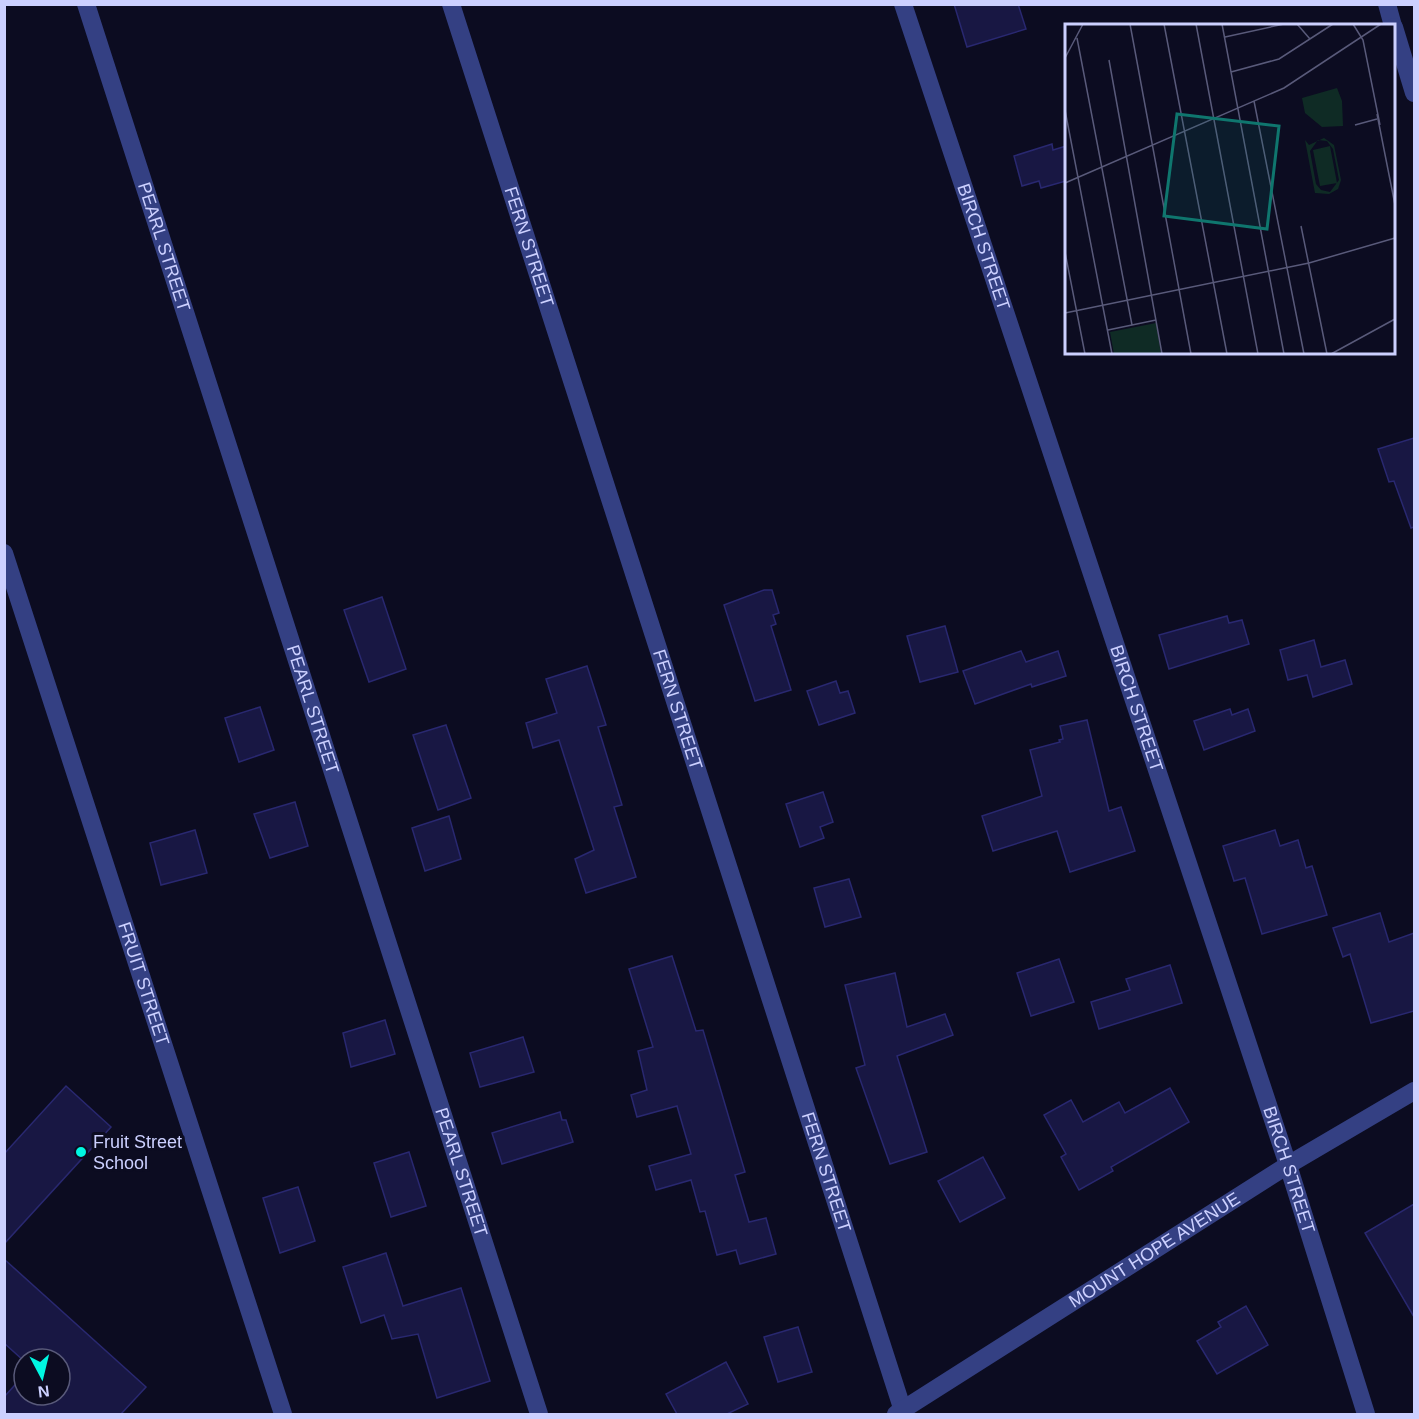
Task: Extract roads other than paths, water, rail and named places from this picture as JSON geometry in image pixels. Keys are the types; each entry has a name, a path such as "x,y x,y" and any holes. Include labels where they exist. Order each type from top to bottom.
{"street":[{"name":"PEARL STREET","path":"86,4 539,1414"},
{"name":"FERN STREET","path":"451,4 901,1413"},
{"name":"BIRCH STREET","path":"903,4 1288,1165 1366,1414"},
{"path":"1387,4 1392,24"},
{"path":"1395,32 1414,93"},
{"name":"FRUIT STREET","path":"4,553 283,1414"},
{"name":"MOUNT HOPE AVENUE","path":"901,1413 1288,1165 1414,1091"}],"place":[{"name":"Fruit Street School","path":"81,1152"}]}
